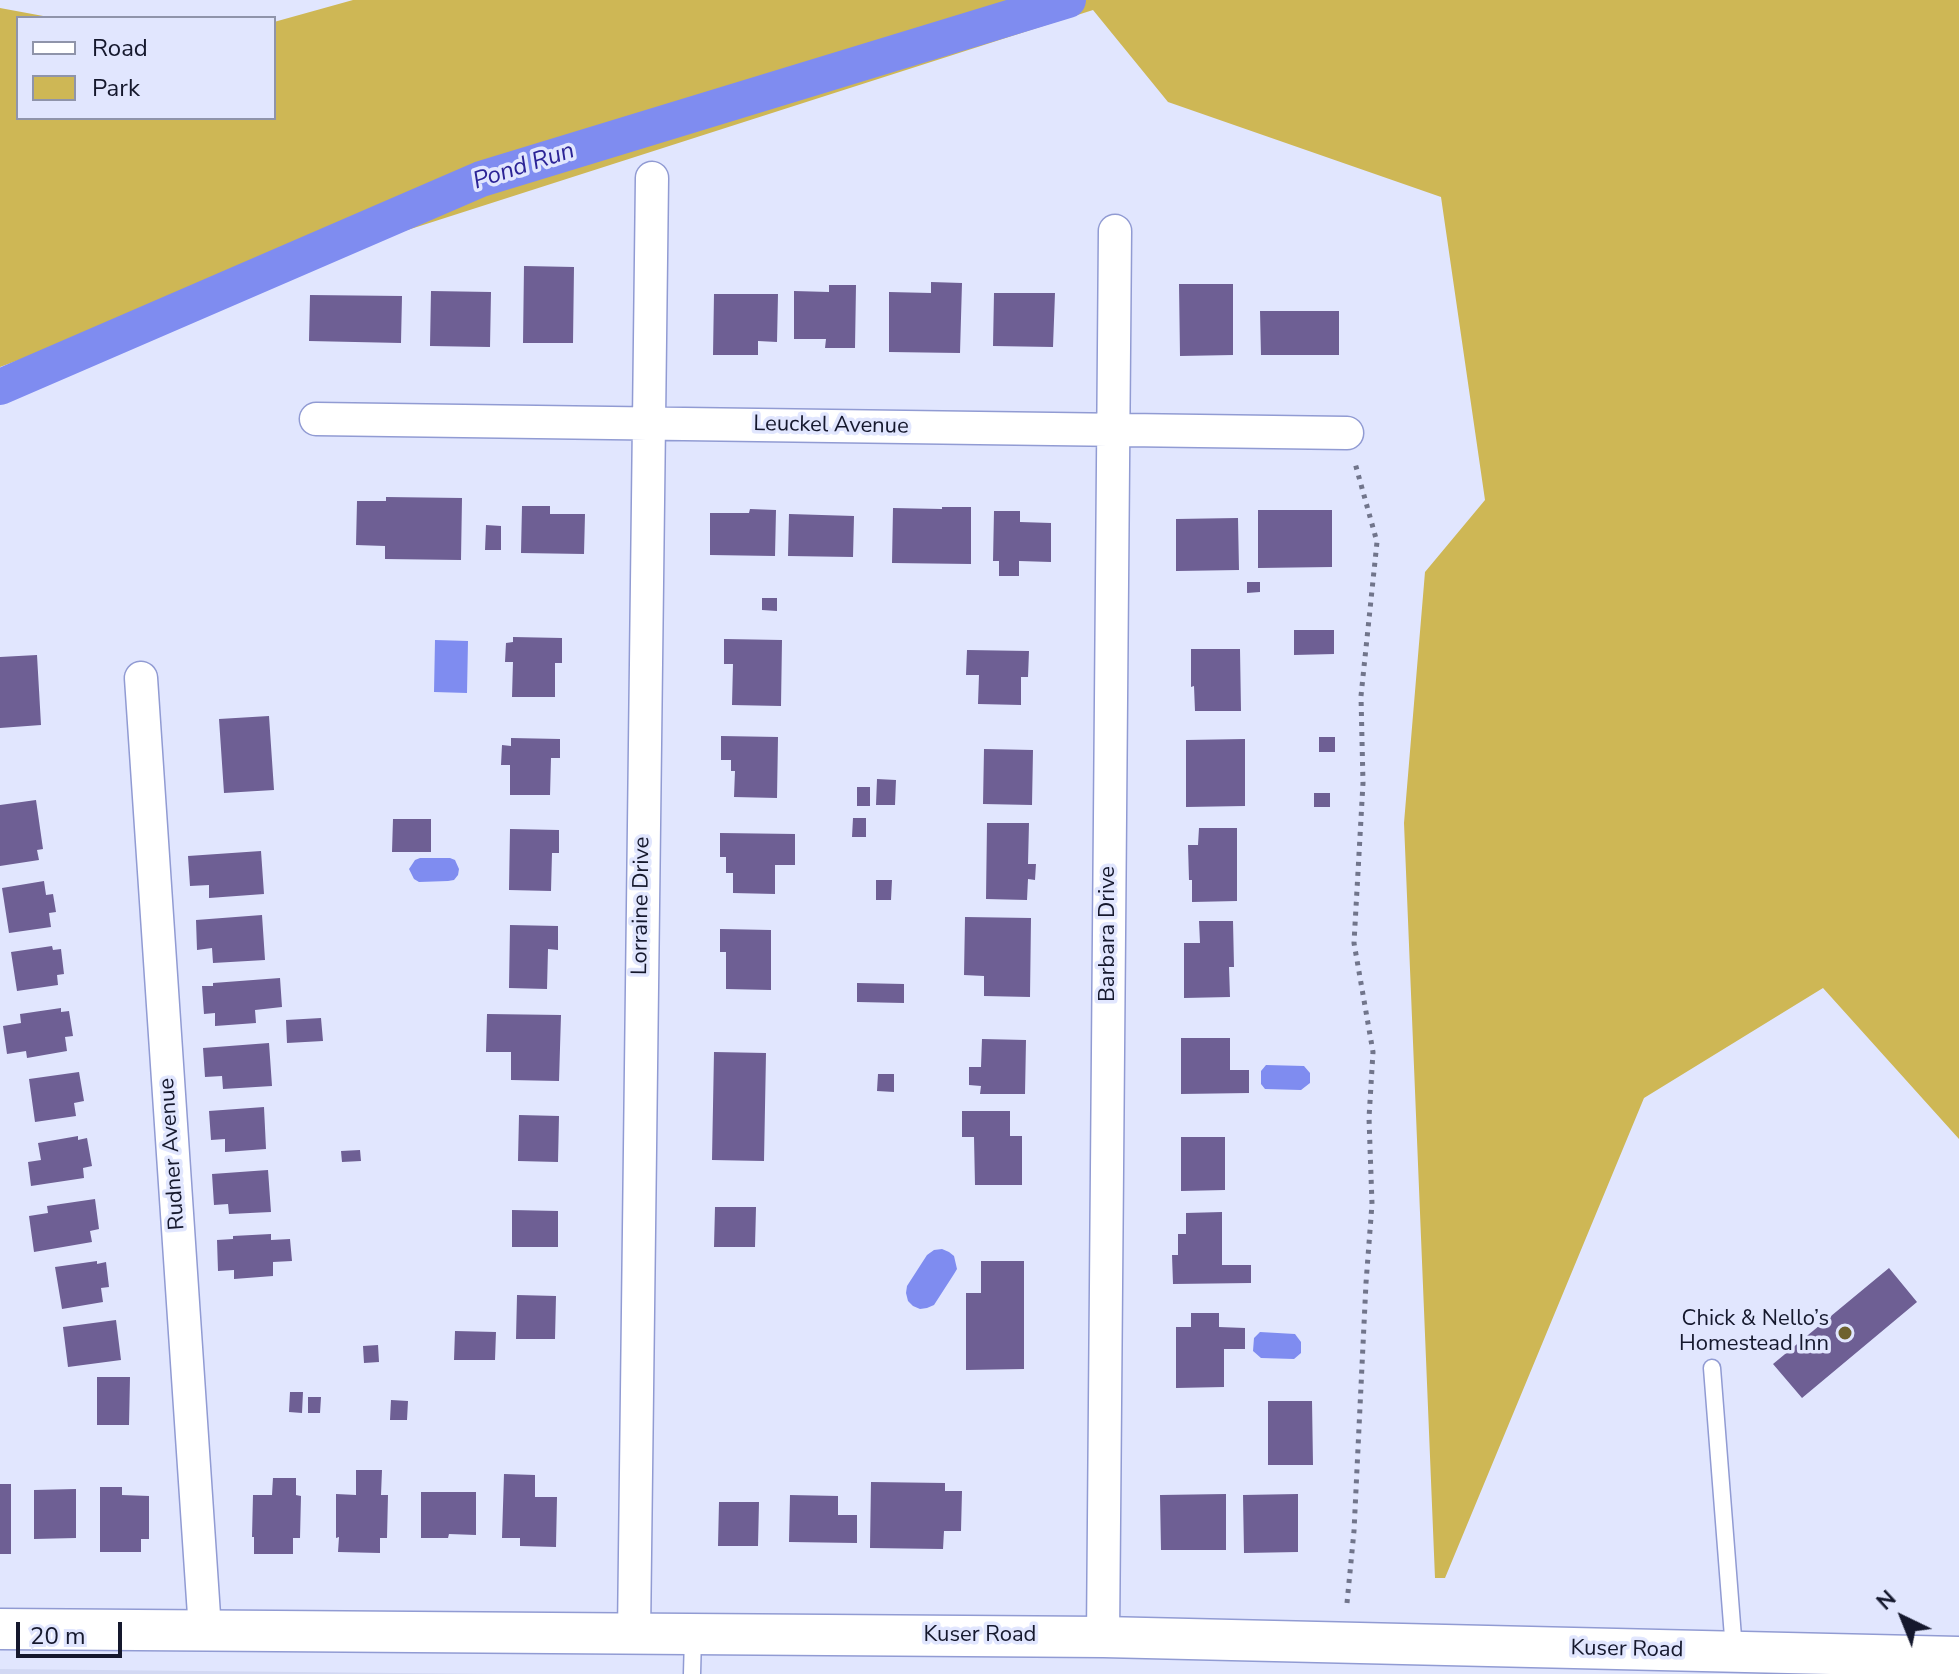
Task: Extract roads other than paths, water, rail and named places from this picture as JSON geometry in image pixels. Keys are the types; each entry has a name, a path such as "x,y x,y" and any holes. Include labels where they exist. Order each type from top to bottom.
{"street":[{"name":"Lorraine Drive","path":"634,1634 652,178"},
{"name":"Barbara Drive","path":"1103,1637 1115,231"},
{"name":"Leuckel Avenue","path":"316,419 1347,433"},
{"name":"Rudner Avenue","path":"141,678 205,1630"},
{"name":"Kuser Road","path":"0,1629 1103,1637 1959,1657"}],"lane":[{"path":"1712,1368 1734,1652"},
{"path":"692,1674 693,1634"}],"water":[{"path":"435,640 468,641 467,693 434,692"},
{"path":"420,858 455,860 458,875 454,880 419,882 409,869"},
{"path":"1266,1065 1304,1066 1310,1073 1310,1083 1301,1090 1265,1089 1261,1084 1261,1071"},
{"path":"942,1249 954,1256 957,1269 934,1305 920,1309 913,1306 908,1301 907,1286 927,1255"},
{"path":"1260,1332 1295,1334 1301,1342 1301,1353 1294,1359 1261,1358 1253,1351 1254,1338"}],"waterway":[{"name":"Pond Run","path":"0,387 481,179 1068,0"}],"place":[{"name":"Chick & Nello’s Homestead Inn","path":"1845,1333"}]}
